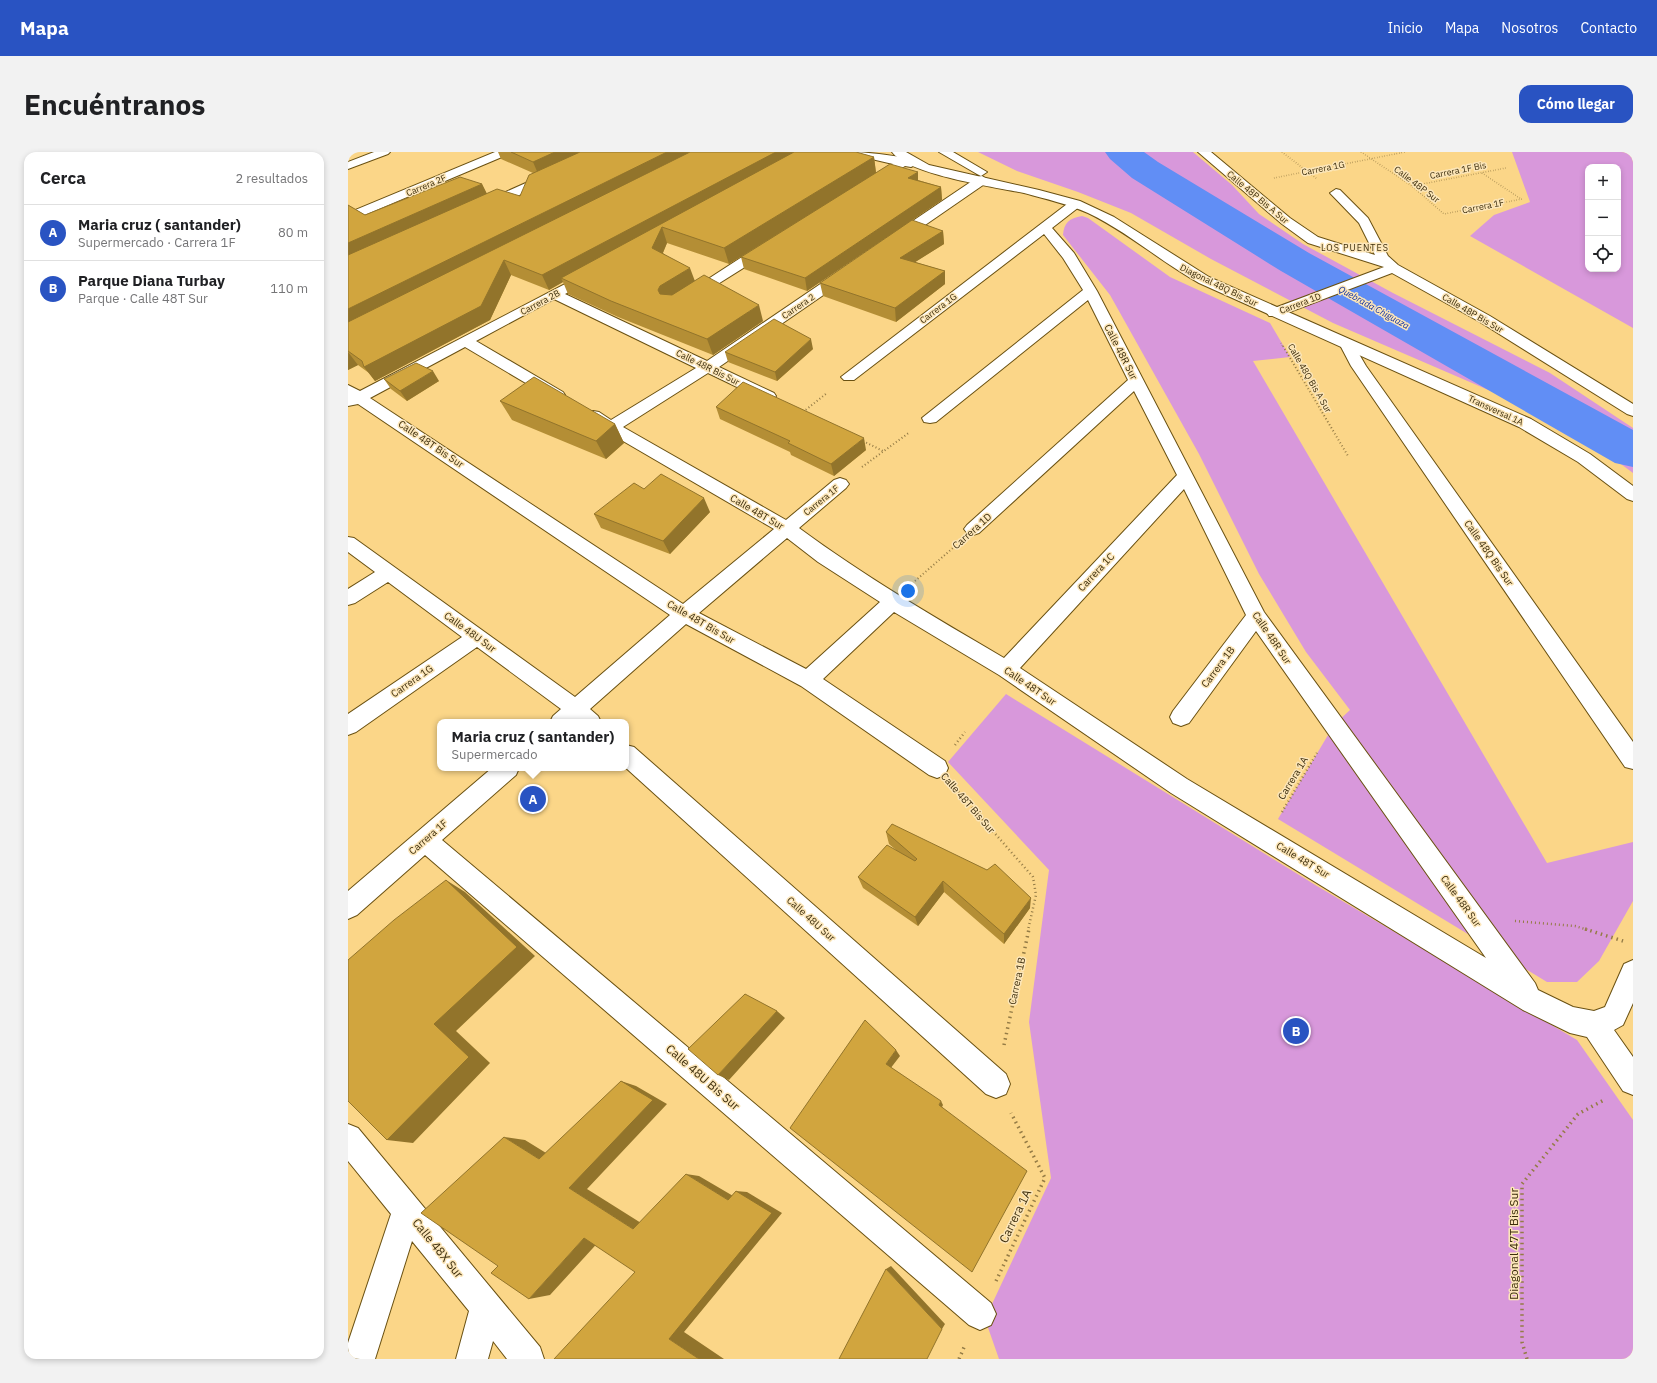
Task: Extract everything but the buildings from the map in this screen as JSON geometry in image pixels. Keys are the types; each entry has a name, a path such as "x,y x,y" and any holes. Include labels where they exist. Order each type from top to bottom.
{"street":[{"path":"348,166 384,152"},
{"name":"Carrera 2F","path":"348,218 505,152"},
{"path":"476,210 604,152"},
{"path":"854,152 901,157 924,166 1005,185 1075,204"},
{"path":"945,152 1005,185"},
{"name":"Calle 48P Bis A Sur","path":"1204,152 1286,221 1313,240 1389,265"},
{"path":"858,191 901,157"},
{"path":"884,247 982,180"},
{"path":"1336,193 1352,207 1369,230 1389,265"},
{"name":"Carrera 1G","path":"848,377 1075,204"},
{"name":"Diagonal 48Q Bis Sur","path":"1075,204 1106,218 1192,274 1274,313 1347,345"},
{"name":"Calle 48R Sur","path":"1045,226 1069,256 1090,290 1256,616 1532,1002"},
{"path":"679,302 778,240"},
{"name":"Carrera 2","path":"611,427 708,367 858,264"},
{"name":"Carrera 1D","path":"1274,313 1358,281 1389,265"},
{"name":"Calle 48P Bis Sur","path":"1389,265 1485,319 1633,411"},
{"name":"Carrera 2B","path":"352,397 466,342 602,268"},
{"path":"930,418 1090,290"},
{"name":"Calle 48R Bis Sur","path":"554,294 802,412"},
{"name":"Calle 48T Sur","path":"466,342 786,528 893,601 1006,669 1179,786 1387,911 1532,1002 1570,1020 1595,1025"},
{"name":"Transversal 1A","path":"1347,345 1524,423 1555,440 1607,474 1633,495"},
{"name":"Calle 48Q Bis Sur","path":"1347,345 1359,366 1633,760"},
{"name":"Carrera 1D","path":"973,529 1136,381"},
{"name":"Calle 48T Bis Sur","path":"352,397 684,614 808,680 937,768"},
{"path":"1607,474 1633,502"},
{"name":"Carrera 1C","path":"1006,669 1186,476"},
{"name":"Carrera 1F","path":"572,719 583,716 684,614 840,484"},
{"name":"Calle 48U Sur","path":"348,543 583,716"},
{"path":"348,598 388,572"},
{"path":"808,680 893,601"},
{"name":"Carrera 1B","path":"1181,717 1256,616"},
{"name":"Carrera 1G","path":"348,726 477,637"},
{"name":"Calle 48U Sur","path":"629,757 996,1084"},
{"name":"Carrera 1F","path":"348,907 505,771"},
{"name":"Calle 48U Bis Sur","path":"426,840 980,1314"},
{"path":"1633,973 1614,1016 1595,1025 1633,1081"},
{"name":"Calle 48X Sur","path":"348,1138 528,1359"},
{"path":"359,1359 407,1210"},
{"path":"472,1359 486,1307"}],"path":[{"path":"1282,152 1308,171"},
{"name":"Calle 48P Sur","path":"1361,152 1412,186 1444,214"},
{"name":"Carrera 1G","path":"1242,184 1405,152"},
{"name":"Carrera 1F Bis","path":"1412,186 1506,168"},
{"name":"Carrera 1F","path":"1444,214 1522,199 1481,173"},
{"name":"Calle 48Q Bis A Sur","path":"1260,306 1348,456"},
{"path":"802,412 848,377"},
{"name":"Carrera 1F","path":"840,484 930,418"},
{"path":"856,438 883,451"},
{"name":"Carrera 1D","path":"893,601 973,529"},
{"name":"Carrera 1A","path":"1267,839 1334,725"},
{"name":"Calle 48T Bis Sur","path":"937,768 1033,877"},
{"name":"Carrera 1B","path":"996,1084 1036,895 1033,877"},
{"path":"1472,918 1575,926 1626,942"},
{"name":"Carrera 1A","path":"959,1359 1045,1178 996,1084"},
{"name":"Diagonal 47T Bis Sur","path":"1527,1359 1522,1342 1522,1184 1578,1114 1605,1100"}],"shaded area":[{"path":"978,152 1193,152 1232,185 1259,214 1303,244 1393,293 1550,373 1633,428 1633,473 1590,441 1528,407 1333,323 1211,259 1131,213 1078,192 1017,171"},
{"path":"1512,152 1633,152 1633,328 1470,236 1494,215 1530,202"},
{"path":"1082,216 1088,218 1170,277 1270,323 1290,357 1253,361 1547,863 1633,842 1633,901 1599,961 1577,982 1547,982 1278,819 1334,725 1350,710 1306,652 1259,574 1199,454 1110,295 1063,235 1068,222 1074,218"},
{"path":"1006,694 1317,886 1577,1040 1633,1120 1633,1359 999,1359 985,1319 1051,1178 1029,1022 1049,870 948,762"}],"waterway":[{"name":"Quebrada Chiguaza","path":"1122,152 1145,170 1295,262 1633,451"}],"place":[{"name":"Maria cruz ( santander)","path":"533,799"},
{"name":"Parque Diana Turbay","path":"1296,1031"}],"district":[{"name":"LOS PUENTES","path":"1355,247"}]}
